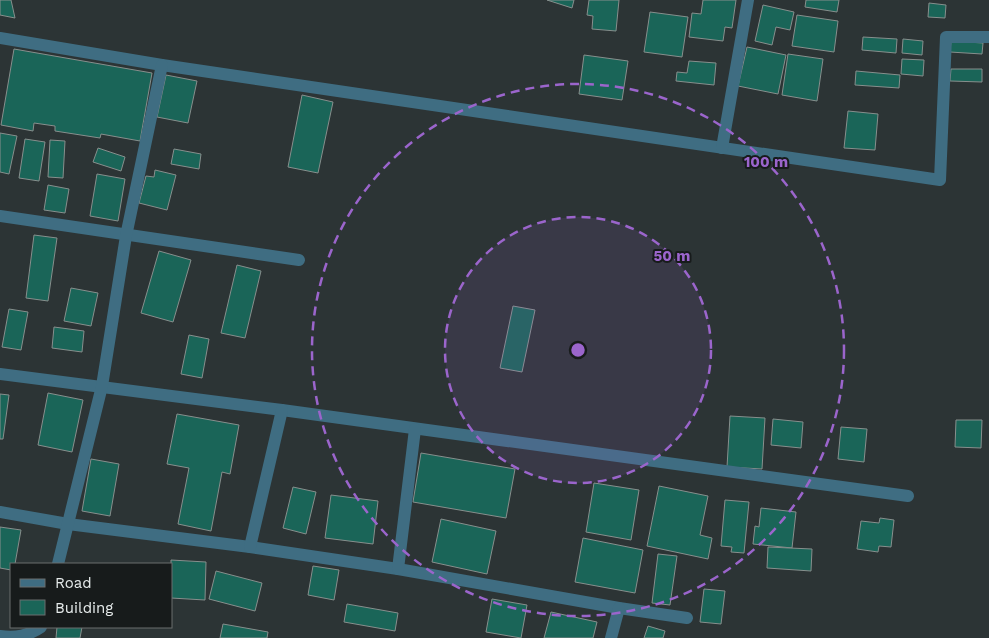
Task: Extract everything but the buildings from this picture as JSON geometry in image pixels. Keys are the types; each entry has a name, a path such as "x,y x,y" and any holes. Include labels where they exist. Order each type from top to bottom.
{"street":[{"path":"722,148 748,0"},
{"path":"0,38 162,65 940,180 946,37 989,37"},
{"path":"58,563 102,386 126,236 162,65"},
{"path":"0,216 299,260"},
{"path":"0,374 282,410 908,496"},
{"path":"250,548 282,410"},
{"path":"398,569 415,429"},
{"path":"0,512 68,524 398,569 619,608 687,618"},
{"path":"611,638 619,608"},
{"path":"0,636 10,638 29,635 40,628"}]}
